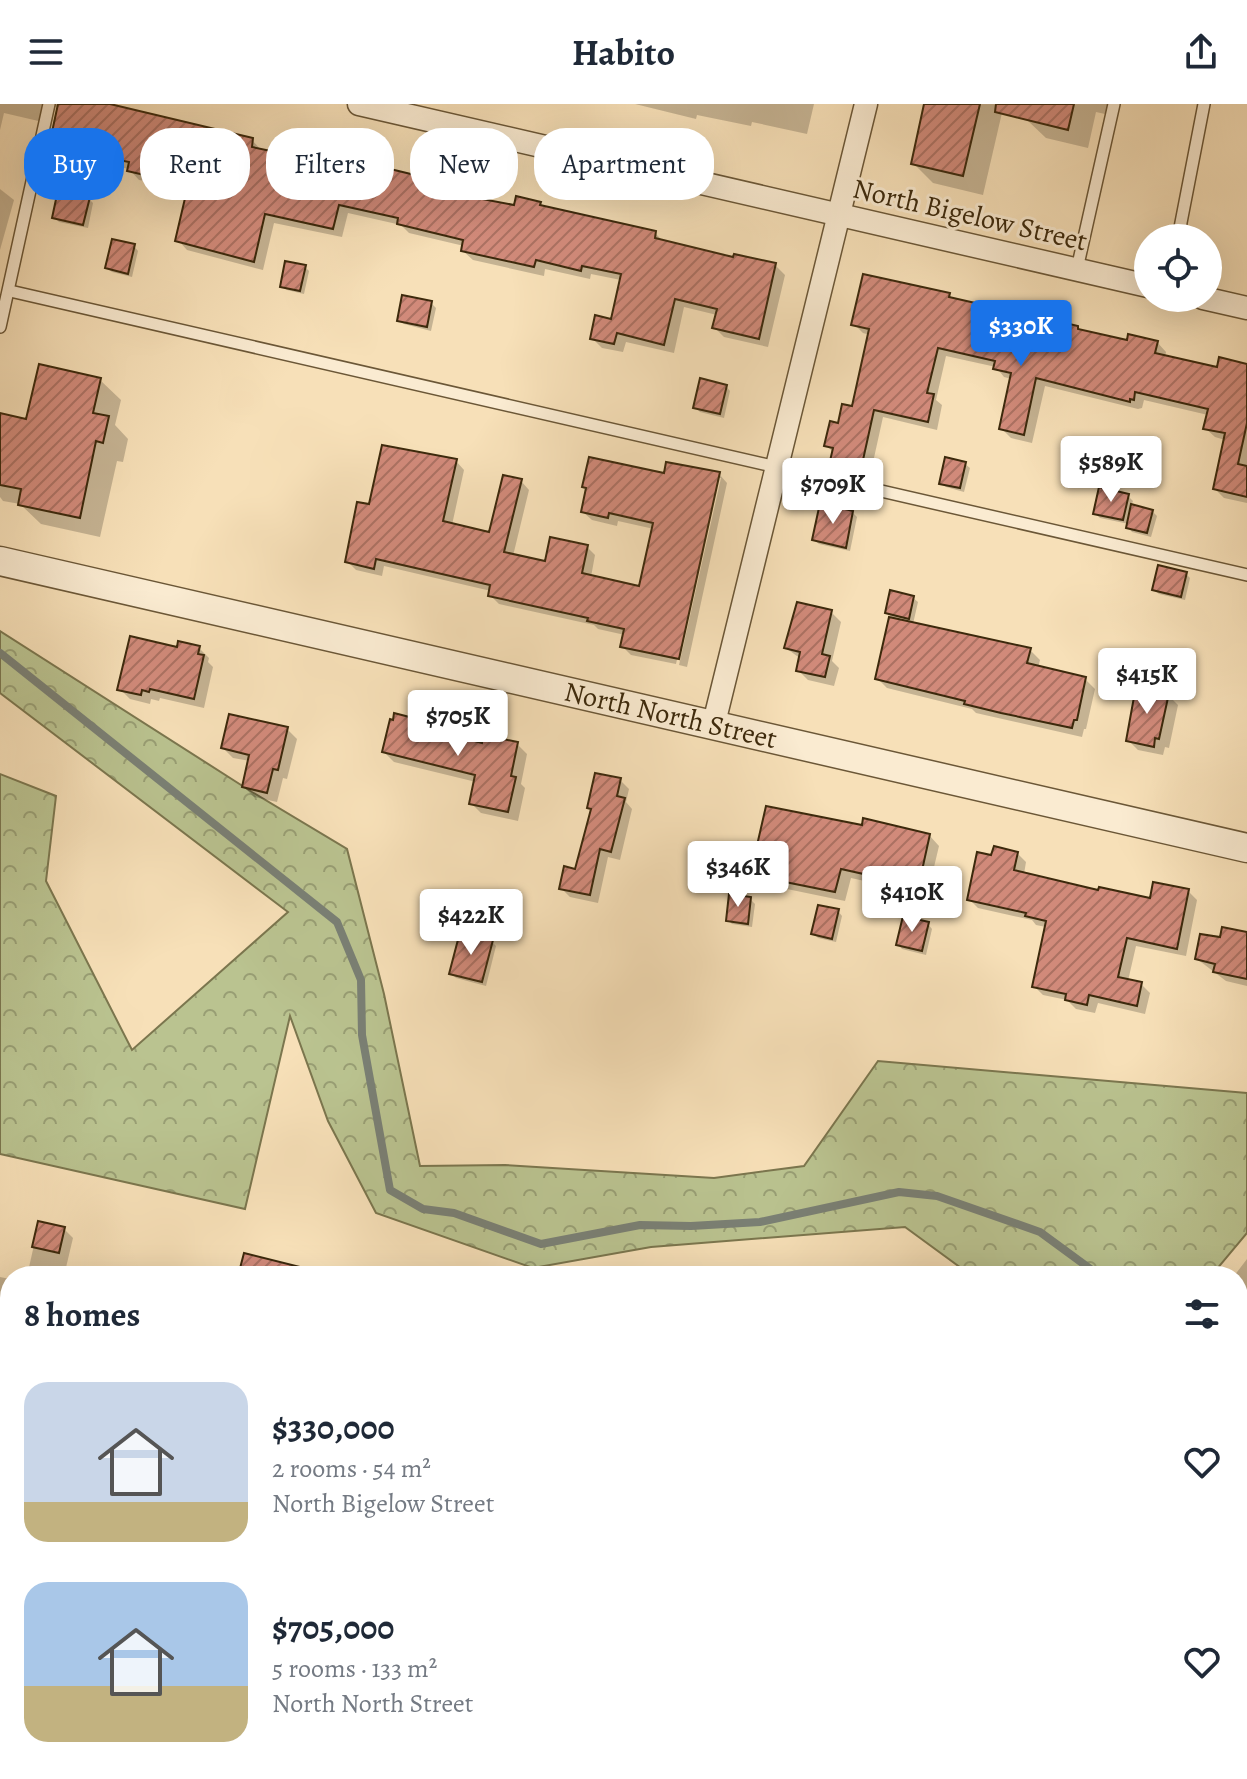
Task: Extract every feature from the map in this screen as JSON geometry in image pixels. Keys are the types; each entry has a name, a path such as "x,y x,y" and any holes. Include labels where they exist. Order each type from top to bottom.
{"street":[{"name":"North Bigelow Street","path":"359,104 1134,283"},
{"path":"713,727 866,104"},
{"path":"1222,302 1247,308"},
{"name":"North North Street","path":"0,561 1247,848"}],"lane":[{"path":"0,327 49,104"},
{"path":"1077,269 1114,104"},
{"path":"1181,224 1204,104"},
{"path":"10,291 1247,575"}],"green space":[{"path":"0,631 347,849 384,994 420,1166 505,1165 714,1178 804,1166 878,1061 1247,1093 1247,1233 1219,1266 958,1266 905,1227 651,1247 544,1266 527,1266 376,1213 328,1121 290,1016 245,1209 0,1154 0,774 56,796 46,881 132,1050 288,912 0,693"}],"building":[{"path":"58,104 110,104 211,128 140,128 140,174 127,171 129,162 124,161 124,128 53,128"},
{"path":"924,104 980,104 963,176 911,164"},
{"path":"996,104 1074,104 1068,130 995,112"},
{"path":"250,137 253,138 252,147 266,150 266,200 394,200 394,170 410,174 410,200 487,200 514,205 518,196 541,202 540,205 656,231 655,238 733,257 734,254 776,263 759,339 712,328 717,309 675,299 664,345 617,333 614,344 590,339 595,315 611,319 621,274 582,266 581,271 536,260 534,267 461,251 463,240 397,224 398,218 339,205 333,229 265,214 254,262 175,241 185,200 250,200"},
{"path":"56,200 89,200 83,225 52,218"},
{"path":"112,239 135,244 128,274 105,268"},
{"path":"285,261 306,265 300,291 280,287"},
{"path":"863,274 950,293 949,297 1006,310 1007,307 1044,315 1044,318 1078,326 1078,329 1127,340 1128,334 1158,341 1155,353 1217,367 1219,357 1247,364 1247,423 1238,464 1247,466 1247,497 1213,489 1225,433 1203,429 1208,409 1135,392 1134,400 1130,399 1130,402 1036,378 1024,435 999,429 1011,373 993,369 995,361 938,348 927,393 934,394 928,422 874,410 861,469 830,461 833,448 824,446 830,421 838,423 842,404 852,406 869,329 851,325"},
{"path":"402,295 432,301 427,327 397,321"},
{"path":"39,364 101,378 93,413 109,416 103,443 96,441 80,518 18,505 21,489 0,485 0,413 26,419"},
{"path":"700,378 727,385 720,414 693,408"},
{"path":"382,445 457,459 443,521 489,532 503,475 522,479 504,552 545,561 550,537 588,545 582,573 639,586 653,523 609,513 608,518 581,512 586,488 582,487 589,457 664,473 666,462 720,472 679,659 620,647 624,629 488,596 490,585 376,559 374,569 345,562 357,502 369,504"},
{"path":"945,457 966,462 960,488 939,484"},
{"path":"1099,487 1129,494 1123,520 1093,514"},
{"path":"820,503 853,511 846,548 812,540"},
{"path":"1131,504 1153,510 1147,533 1126,528"},
{"path":"1158,565 1187,572 1181,597 1152,590"},
{"path":"890,590 914,596 909,619 885,613"},
{"path":"797,602 832,610 822,654 830,656 825,677 796,671 800,652 784,648"},
{"path":"889,617 1031,648 1027,663 1086,677 1077,720 1074,720 1072,728 964,704 965,701 875,679"},
{"path":"130,636 177,647 178,641 200,646 198,654 204,655 194,699 150,689 149,692 142,690 141,695 117,690"},
{"path":"1136,686 1169,693 1159,739 1155,738 1154,747 1126,741"},
{"path":"394,713 433,723 432,730 482,743 483,735 518,742 511,776 516,777 508,812 469,804 475,775 382,752"},
{"path":"229,714 288,727 278,770 273,769 267,793 242,787 249,755 221,748"},
{"path":"595,773 621,778 617,796 625,798 611,852 600,849 590,895 559,889 564,866 575,869 591,809 587,808"},
{"path":"766,806 862,825 863,818 930,834 921,875 907,872 904,883 841,869 835,892 775,880 779,859 755,854"},
{"path":"994,846 1018,852 1014,870 1098,890 1099,887 1150,898 1153,882 1189,889 1177,949 1127,938 1118,977 1142,982 1137,1006 1089,995 1087,1005 1065,1000 1066,994 1032,987 1046,921 1025,916 1026,913 967,900 977,852 991,855"},
{"path":"729,894 751,897 748,924 726,921"},
{"path":"818,905 839,909 832,939 811,934"},
{"path":"903,916 929,922 922,951 896,945"},
{"path":"1222,927 1247,932 1247,979 1213,972 1215,964 1195,959 1200,934 1220,937"},
{"path":"460,932 493,940 482,982 449,974"},
{"path":"38,1221 65,1227 59,1253 32,1247"},
{"path":"244,1253 296,1266 241,1266"}],"waterway":[{"path":"0,653 337,922 361,980 362,1035 390,1190 423,1209 454,1213 541,1244 640,1225 760,1222 899,1192 937,1196 1040,1232 1086,1266"}]}
